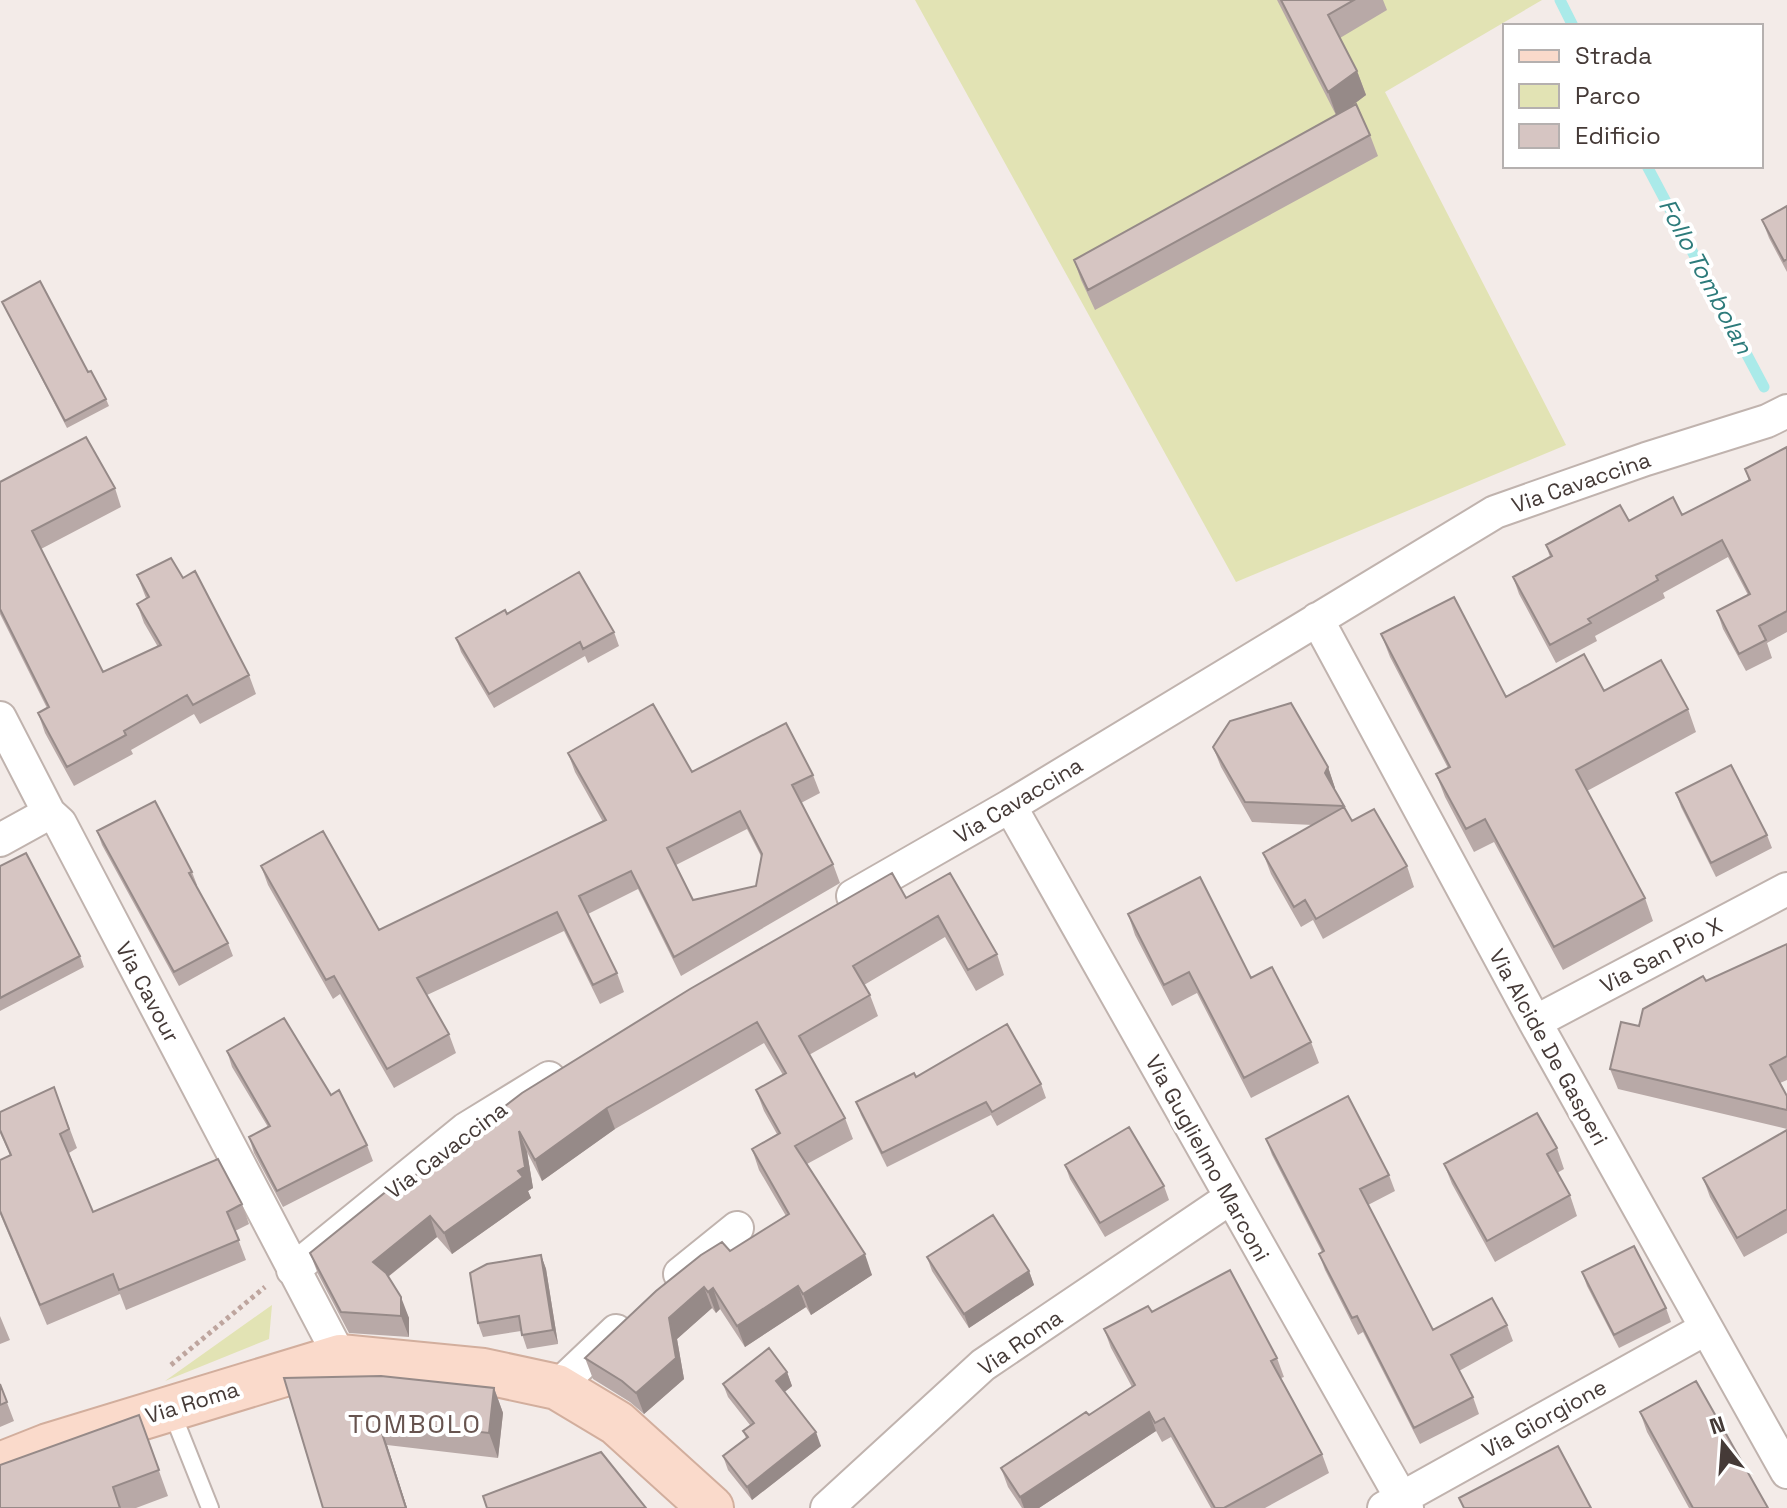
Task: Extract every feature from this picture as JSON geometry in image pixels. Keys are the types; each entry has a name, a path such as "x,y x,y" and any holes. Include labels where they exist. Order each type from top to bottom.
{"main road":[{"name":"Via Roma","path":"0,1465 48,1446 340,1357 483,1371 557,1387 617,1423 711,1508"}],"street":[{"name":"Via Cavaccina","path":"822,914 1010,806 1495,512 1767,421 1787,411"},
{"name":"Via Alcide De Gasperi","path":"1317,619 1535,1022 1787,1472"},
{"name":"Via Cavour","path":"0,718 49,813 60,823 293,1270"},
{"name":"Via Guglielmo Marconi","path":"1010,806 1397,1504"},
{"path":"0,840 49,813"},
{"name":"Via San Pio X","path":"1535,1022 1787,889"},
{"name":"Via Cavaccina","path":"293,1270 466,1129 569,1065"},
{"name":"Via Roma","path":"827,1508 983,1365 1230,1198"},
{"path":"557,1387 646,1303 737,1228"},
{"path":"293,1270 340,1357"},
{"name":"Via Giorgione","path":"1397,1504 1705,1329"}],"lane":[{"path":"170,1409 210,1508"}],"path":[{"path":"169,1366 268,1285 293,1270"}],"green space":[{"path":"915,0 1542,0 1385,92 1566,445 1236,582"},
{"path":"272,1305 269,1339 165,1381"}],"building":[{"path":"1281,0 1354,0 1328,15 1357,71 1328,92"},
{"path":"1356,104 1370,135 1088,290 1074,260"},
{"path":"1787,206 1787,259 1784,261 1762,220"},
{"path":"40,281 88,372 91,371 106,399 65,421 2,302"},
{"path":"86,437 115,488 32,531 103,672 161,645 137,604 149,597 137,575 171,558 183,578 195,571 249,675 193,705 187,695 124,731 126,735 67,767 38,713 49,707 0,609 0,482"},
{"path":"1787,447 1787,611 1759,626 1766,640 1739,654 1717,611 1750,594 1722,540 1656,576 1658,580 1588,619 1591,623 1550,645 1513,577 1552,556 1546,545 1620,505 1629,521 1673,497 1682,515 1750,480 1745,469"},
{"path":"579,572 614,632 583,649 580,642 489,694 456,638 505,610 507,614"},
{"path":"1454,597 1506,697 1584,654 1604,691 1661,660 1688,709 1576,770 1645,898 1554,947 1485,819 1466,829 1436,774 1450,767 1381,634"},
{"path":"1291,703 1328,767 1325,773 1344,806 1245,802 1213,747 1230,721"},
{"path":"653,704 692,772 786,723 813,775 792,785 833,864 674,957 631,871 579,896 617,973 593,985 557,912 417,978 449,1034 387,1069 334,976 326,980 261,866 323,831 379,930 606,820 568,753","holes":["740,811 762,854 756,886 693,900 667,848"]},
{"path":"1731,765 1767,835 1711,863 1676,793"},
{"path":"155,801 192,872 189,873 228,943 174,972 97,831"},
{"path":"1344,807 1352,821 1374,809 1407,866 1316,919 1305,900 1294,907 1263,853"},
{"path":"26,853 80,956 0,998 0,866"},
{"path":"892,873 906,898 950,873 997,954 968,970 938,916 853,966 870,995 799,1036 845,1118 795,1146 865,1254 803,1294 798,1286 737,1326 713,1288 708,1292 704,1287 669,1318 676,1358 636,1393 585,1358 656,1291 701,1255 722,1242 730,1251 789,1214 752,1149 780,1133 756,1090 786,1073 757,1022 607,1108 535,1160 519,1131 525,1167 518,1171 523,1177 444,1233 430,1216 373,1262 386,1273 401,1297 401,1316 341,1312 310,1253 393,1186 396,1190 522,1093 690,989"},
{"path":"1200,877 1251,978 1272,967 1311,1042 1244,1078 1189,972 1164,985 1128,914"},
{"path":"1787,944 1787,1056 1770,1065 1787,1096 1787,1110 1610,1069 1621,1022 1639,1026 1643,1009 1703,976 1706,981"},
{"path":"284,1018 331,1095 339,1090 367,1145 277,1191 249,1137 270,1126 227,1051"},
{"path":"1007,1024 1041,1084 992,1112 986,1102 882,1153 856,1102 914,1073 916,1077"},
{"path":"54,1087 69,1129 60,1134 93,1212 218,1159 242,1204 227,1212 239,1240 119,1290 113,1274 40,1305 0,1211 0,1160 11,1155 0,1130 0,1112"},
{"path":"1348,1096 1389,1175 1360,1189 1433,1330 1492,1298 1507,1325 1451,1355 1473,1397 1414,1428 1357,1316 1352,1318 1319,1254 1324,1251 1266,1139"},
{"path":"1537,1113 1557,1148 1547,1154 1570,1195 1487,1241 1444,1164"},
{"path":"1129,1127 1164,1186 1100,1223 1065,1165"},
{"path":"1787,1130 1787,1209 1737,1238 1703,1178"},
{"path":"993,1215 1029,1271 964,1314 927,1257"},
{"path":"1634,1246 1666,1308 1614,1335 1582,1272"},
{"path":"541,1255 553,1330 522,1335 519,1316 478,1323 470,1273 487,1264"},
{"path":"1230,1270 1277,1358 1271,1361 1322,1454 1224,1508 1215,1508 1164,1418 1155,1423 1149,1412 1020,1497 1001,1468 1086,1412 1089,1415 1135,1385 1104,1329 1148,1306 1152,1312"},
{"path":"769,1348 787,1372 776,1381 816,1432 747,1487 723,1456 748,1437 743,1431 754,1423 723,1384"},
{"path":"381,1376 494,1388 489,1433 378,1421 406,1508 323,1508 284,1378"},
{"path":"1696,1381 1768,1508 1693,1508 1640,1412"},
{"path":"0,1384 7,1402 0,1405"},
{"path":"139,1415 159,1470 113,1487 120,1508 0,1508 0,1465"},
{"path":"1558,1446 1591,1508 1464,1508 1459,1498"},
{"path":"601,1452 646,1508 487,1508 483,1496"}],"waterway":[{"name":"Follo Tombolan","path":"1560,0 1572,24"},
{"name":"Follo Tombolan","path":"1648,168 1764,387"}],"district":[{"name":"TOMBOLO","path":"415,1424"}]}
